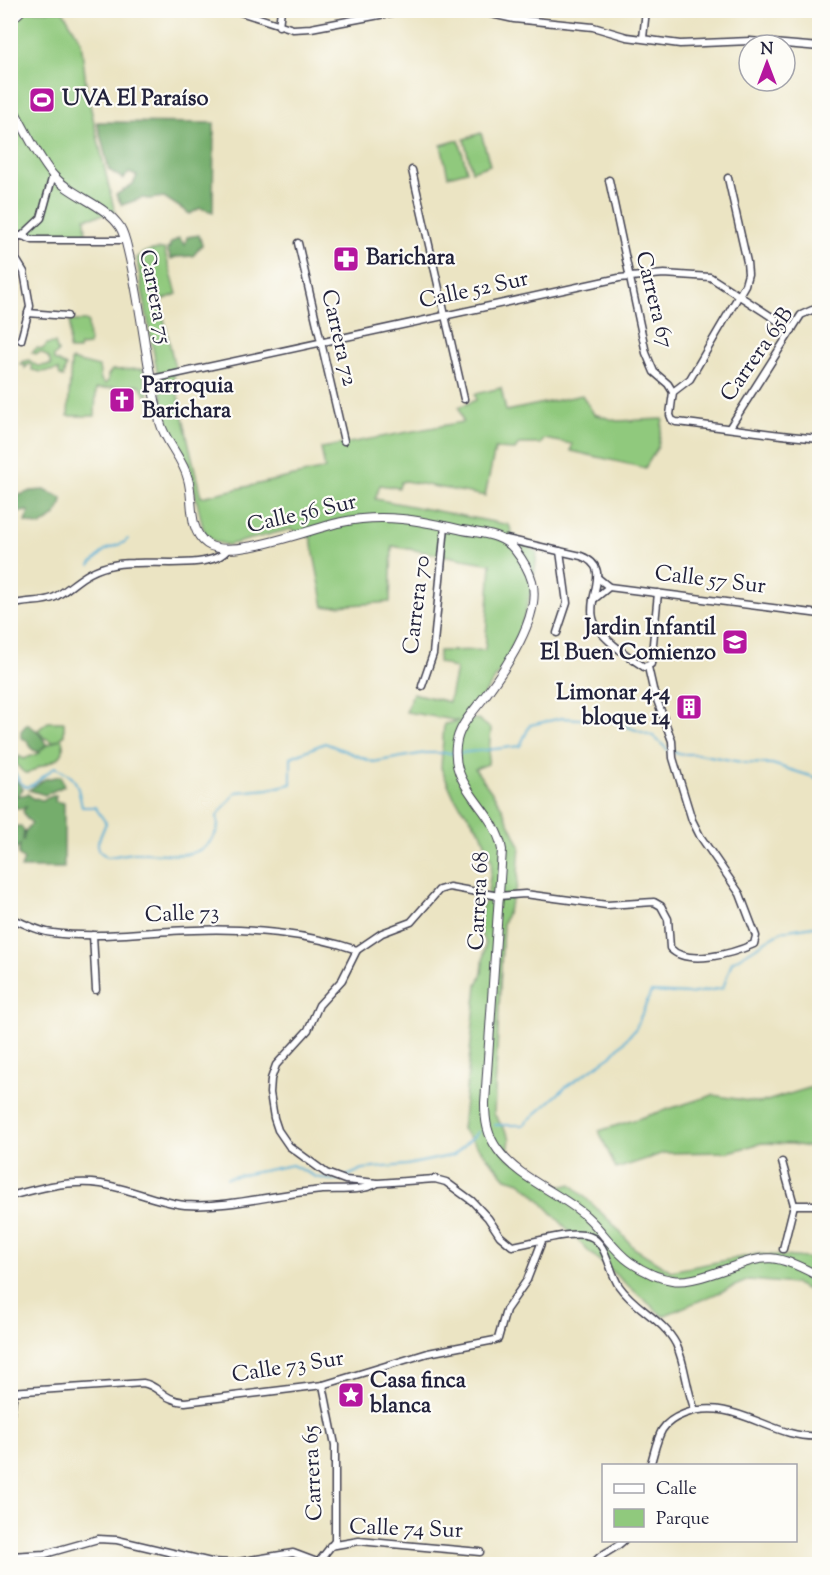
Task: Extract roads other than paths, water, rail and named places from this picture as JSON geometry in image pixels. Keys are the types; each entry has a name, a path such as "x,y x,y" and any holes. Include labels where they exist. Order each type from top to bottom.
{"street":[{"path":"10,21 22,10"},
{"path":"234,10 293,29 311,28 406,10"},
{"path":"279,26 281,10"},
{"path":"460,10 478,11 514,19 593,27 627,37 680,44 750,40 819,47"},
{"path":"643,38 646,10"},
{"name":"Carrera 75","path":"10,103 53,175 71,191 107,214 121,228 137,295 160,425 188,475 194,527 207,544 227,550"},
{"path":"412,170 464,399"},
{"path":"16,236 41,218 53,175"},
{"path":"728,178 748,274 740,296 690,379 672,392 670,415 676,423 730,427 770,435 819,439"},
{"name":"Carrera 67","path":"609,180 646,353 654,372 668,384 672,392"},
{"path":"16,236 33,240 125,240"},
{"path":"16,236 16,259 24,272 30,306 21,340"},
{"name":"Carrera 72","path":"298,243 344,441"},
{"name":"Calle 52 Sur","path":"152,379 628,277 664,274 710,277 792,330"},
{"name":"Carrera 65B","path":"730,427 801,315 812,310 819,310"},
{"path":"28,314 67,316"},
{"name":"Calle 56 Sur","path":"10,606 20,601 39,601 54,597 87,574 109,566 132,562 182,564 198,562 218,557 227,550 283,539 339,522 379,517 445,526 589,559 597,567 598,578"},
{"name":"Carrera 70","path":"422,686 433,654 445,526"},
{"name":"Carrera 68","path":"506,539 521,557 532,581 534,590 530,611 519,645 508,665 460,730 456,747 459,773 471,797 494,824 503,855 485,1103 486,1126 498,1150 508,1162 586,1216 627,1260 659,1277 685,1281 752,1259 769,1257 786,1260 819,1277"},
{"path":"557,633 567,603 560,551"},
{"path":"593,601 609,587 598,578 593,601 593,618 598,628 620,650 644,667 648,667"},
{"name":"Calle 57 Sur","path":"609,587 819,614"},
{"path":"658,593 654,648 651,664 648,667 653,689 673,748 692,820 700,836 740,894 756,936 754,944 732,952 705,957 678,955 670,948 670,927 665,911 654,902 608,905 525,894 499,896 443,887 411,922 382,933 357,950 342,980 319,1005 308,1030 276,1065 271,1079 271,1103 274,1118 283,1139 289,1146 317,1167 336,1177 378,1183 441,1180 460,1190 472,1201 508,1245 512,1246 567,1236 587,1235 598,1242 620,1287 640,1309 665,1328 676,1345 695,1410"},
{"name":"Calle 73","path":"10,918 51,933 122,936 220,930 316,938 357,950"},
{"path":"93,935 96,990"},
{"path":"782,1162 794,1205 783,1249"},
{"path":"10,1196 38,1189 92,1183 182,1204 201,1204 237,1202 329,1189 363,1189 378,1183"},
{"path":"794,1205 819,1205"},
{"name":"Calle 73 Sur","path":"12,1391 143,1383 153,1386 166,1398 185,1402 323,1385 428,1353 498,1339 506,1310 527,1280 542,1241"},
{"name":"Carrera 65","path":"317,1563 335,1541 335,1445 323,1385"},
{"path":"10,1419 12,1391"},
{"path":"651,1464 658,1438 664,1428 672,1420 695,1410 712,1408 730,1410 794,1434 819,1436"},
{"path":"10,1556 45,1554 98,1539 117,1539 211,1562 232,1563 293,1554 317,1563"},
{"name":"Calle 74 Sur","path":"330,1546 359,1541 480,1552"},
{"path":"594,1564 596,1559 612,1551 622,1542"}],"waterway":[{"path":"90,565 105,550 128,539"},
{"path":"460,753 520,746 530,725 562,718 611,721 653,736 668,750 679,754 699,754 746,763 772,764 820,779"},
{"path":"10,729 15,738 10,742"},
{"path":"10,765 20,782 26,787 34,784 55,767 73,778 78,787 82,807 95,807 106,823 98,842 98,850 107,857 134,853 188,854 197,851 213,838 218,828 217,816 236,792 291,784 291,757 325,743 373,762 426,753 454,753"},
{"path":"495,1125 523,1125 567,1086 611,1056 636,1028 651,992 689,994 723,988 732,962 782,931 820,925"},
{"path":"345,1177 363,1169 407,1165 454,1155 478,1132"},
{"path":"227,1178 292,1165 316,1177 335,1181 339,1179"}],"place":[{"name":"UVA El Paraíso","path":"42,100"},
{"name":"Barichara","path":"346,259"},
{"name":"Parroquia Barichara","path":"122,400"},
{"name":"Jardin Infantil El Buen Comienzo","path":"735,642"},
{"name":"Limonar 4-4 bloque 14","path":"689,707"},
{"name":"Casa finca blanca","path":"351,1395"}]}
